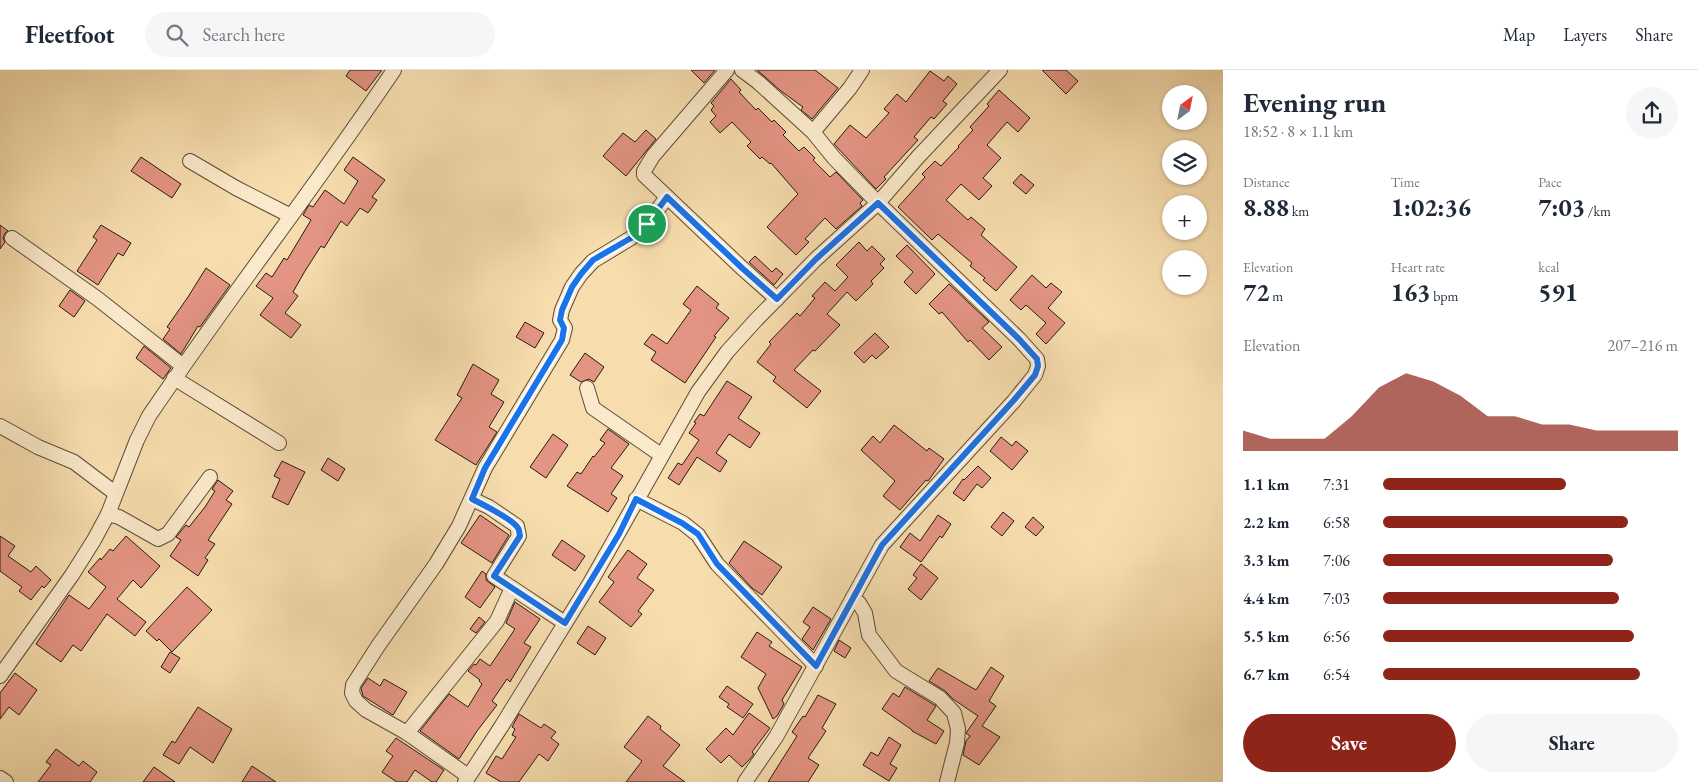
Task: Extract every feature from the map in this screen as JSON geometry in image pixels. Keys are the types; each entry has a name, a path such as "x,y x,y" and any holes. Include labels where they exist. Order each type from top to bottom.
{"street":[{"path":"0,676 72,575 108,514 115,493 149,416 174,378 351,134 394,70"},
{"path":"727,70 653,156 644,170 644,176 777,299"},
{"path":"742,70 813,132 834,158 878,203 1019,339 1037,359 1038,366 1035,375 1014,400 882,545 776,738 746,782"},
{"path":"813,132 850,88 862,70"},
{"path":"667,197 647,224 631,238 593,260 572,287 562,310 560,320 564,328 562,340 485,468 459,526 436,564 355,679 352,693 356,701 366,710 407,734 466,779 546,655 619,534 661,454 698,392 727,352 816,259 878,203 918,157 1000,70"},
{"path":"190,161 236,188 291,216"},
{"path":"12,238 98,299 183,366"},
{"path":"174,378 279,443"},
{"path":"587,388 593,408 661,454"},
{"path":"0,426 38,447 74,462 115,493"},
{"path":"108,514 132,524 152,536 163,538 168,534 210,477"},
{"path":"472,499 517,526 519,530 520,536 494,576 565,623"},
{"path":"636,499 682,523 698,534 717,564 816,666"},
{"path":"407,734 497,621 512,588"},
{"path":"852,599 859,603 865,612 869,635 896,671 940,698 954,713 958,729 946,782"},
{"path":"0,778 6,782"}],"building":[{"path":"350,70 382,70 366,91 346,76"},
{"path":"691,70 715,70 704,83"},
{"path":"757,70 815,70 838,88 812,119 801,110 803,107"},
{"path":"1042,70 1066,70 1078,81 1066,94"},
{"path":"930,71 944,81 948,76 957,84 943,101 947,104 934,119 931,117 914,137 918,140 884,177 886,179 876,189 834,144 850,125 866,138 889,113 884,109 897,94 906,102"},
{"path":"731,79 741,90 739,92 756,110 758,108 772,122 774,120 786,132 783,135 799,151 804,147 815,158 813,160 830,177 836,172 863,200 860,203 862,206 836,229 825,218 805,239 809,242 796,255 767,227 798,194 771,163 762,157 760,159 747,146 751,142 732,122 720,133 710,122 716,116 711,110 714,106 711,103"},
{"path":"999,90 1030,118 1018,132 1007,122 987,145 1001,158 983,178 992,186 979,200 961,184 946,200 968,220 971,217 985,229 981,235 1017,267 996,291 983,280 985,278 970,266 972,263 938,234 932,240 898,207 925,177 922,174 935,161 941,166 959,147 973,130 970,127 989,106 987,104"},
{"path":"646,130 656,139 626,176 603,156 623,133 635,142"},
{"path":"141,157 181,184 172,198 131,171"},
{"path":"353,157 385,180 372,197 377,200 368,213 360,208 347,226 341,221 324,248 321,246 305,271 293,292 298,296 285,313 301,325 291,338 260,315 273,298 256,286 266,273 272,277 284,258 287,260 311,220 303,215 309,205 313,207 325,190 344,204 358,181 344,170"},
{"path":"1021,174 1034,185 1026,194 1013,183"},
{"path":"0,225 8,231 5,233 3,238 5,242 0,249"},
{"path":"101,225 131,243 123,256 118,253 98,285 77,271 97,240 93,237"},
{"path":"859,242 867,251 872,246 885,259 880,264 884,268 871,281 873,284 856,301 847,292 827,314 840,325 794,370 821,391 807,408 773,381 776,377 757,362 771,344 769,342 797,313 800,316 815,298 812,296 825,282 835,291 848,277 836,265"},
{"path":"907,245 935,274 916,294 904,282 913,272 896,256"},
{"path":"755,256 772,272 776,268 783,274 774,285 749,262"},
{"path":"206,268 230,285 200,327 198,326 181,354 163,339 170,329 167,327"},
{"path":"1032,275 1046,288 1051,283 1062,292 1048,308 1065,323 1046,344 1036,334 1046,323 1026,305 1021,310 1010,300"},
{"path":"949,284 989,322 982,328 1002,347 989,360 970,340 968,342 942,312 939,314 929,304"},
{"path":"697,286 719,304 716,308 729,318 714,336 716,337 685,383 651,360 656,352 644,344 652,334 667,344 691,310 683,304"},
{"path":"70,290 85,301 74,317 59,306"},
{"path":"525,322 544,333 535,348 516,337"},
{"path":"875,333 889,347 876,359 872,355 864,363 854,353"},
{"path":"144,346 171,368 163,379 136,358"},
{"path":"585,353 604,367 594,382 589,379 581,382 570,375"},
{"path":"473,364 499,380 491,394 504,402 489,427 497,432 476,465 435,440 462,398 457,395"},
{"path":"727,381 752,397 738,418 760,433 750,448 729,434 716,453 727,461 720,472 697,457 679,485 668,478 678,463 682,465 699,440 689,433 696,423 694,422 700,414 704,416"},
{"path":"894,425 927,451 929,448 944,459 928,481 926,480 900,510 883,496 895,481 861,450 873,436 880,443"},
{"path":"608,429 629,444 611,468 623,476 611,494 617,498 608,512 567,486 577,472 581,474 593,456 605,443 600,440"},
{"path":"553,434 568,445 546,478 530,467"},
{"path":"1001,437 1012,446 1016,441 1028,451 1012,470 990,451"},
{"path":"328,458 345,469 338,481 321,470"},
{"path":"282,461 305,472 288,505 272,497 280,479 274,476"},
{"path":"978,466 991,478 982,488 977,484 964,501 953,493 963,479"},
{"path":"218,480 233,491 226,500 232,504 208,540 215,544 205,558 208,560 198,576 170,556 181,540 176,537 186,525 189,527 205,507 215,491 212,489"},
{"path":"1003,512 1014,521 1002,536 991,527"},
{"path":"480,515 509,535 492,563 461,543"},
{"path":"938,515 951,524 942,538 940,536 921,562 900,547 910,533 920,541"},
{"path":"1033,517 1044,527 1036,536 1025,527"},
{"path":"0,536 15,546 8,556 31,572 36,566 51,580 44,588 42,586 31,600 19,591 22,587 0,571"},
{"path":"126,536 160,566 141,588 133,580 117,599 146,622 135,636 107,614 81,651 73,645 61,662 36,644 69,595 89,609 106,587 88,572 110,549 113,551"},
{"path":"562,540 585,556 575,571 552,555"},
{"path":"744,541 782,567 762,595 752,588 729,563"},
{"path":"628,550 647,564 637,578 654,590 638,611 642,614 631,627 599,602 614,582 608,577"},
{"path":"921,564 938,578 921,600 908,589 917,578 913,575"},
{"path":"482,571 486,574 486,580 495,587 480,608 465,597"},
{"path":"187,587 212,610 172,652 159,639 157,641 146,631"},
{"path":"515,602 540,619 524,643 531,647 510,682 507,679 492,701 497,705 459,759 420,731 449,694 468,707 482,684 480,680 468,671 480,659 490,666 515,629 506,623"},
{"path":"813,607 831,619 813,650 802,639 810,627 803,622"},
{"path":"479,617 485,622 476,633 470,629"},
{"path":"588,626 606,638 595,655 577,643"},
{"path":"757,632 772,642 769,646 802,667 782,700 784,704 773,719 758,688 766,674 741,657"},
{"path":"839,640 851,648 845,658 834,651"},
{"path":"170,652 180,658 170,673 161,667"},
{"path":"991,667 1004,676 989,701 996,706 982,726 1000,737 979,765 963,755 966,741 970,736 966,733 978,716 929,681 938,668 976,690"},
{"path":"15,673 37,690 19,715 9,707 0,719 0,693"},
{"path":"368,678 380,686 384,679 407,692 393,715 363,696 361,688"},
{"path":"727,686 753,704 743,718 727,707 729,704 719,697"},
{"path":"905,687 936,706 927,720 944,731 936,744 912,731 882,709 893,693 899,697"},
{"path":"818,695 836,704 822,728 826,731 808,758 819,765 808,782 768,782 797,736 792,732 803,716 805,717"},
{"path":"198,707 232,729 213,763 190,747 179,764 163,755 172,741 175,743"},
{"path":"749,713 770,728 752,752 754,754 742,767 729,755 721,763 706,749 726,728 733,735"},
{"path":"519,714 541,728 544,724 556,732 551,738 559,744 548,761 539,754 519,782 501,782 486,773 496,756 502,759 516,737 512,735 515,729 512,727"},
{"path":"648,716 661,726 660,729 680,745 663,766 685,782 626,782 642,761 624,747"},
{"path":"889,737 901,745 890,764 897,768 889,781 863,765 871,752 878,756"},
{"path":"396,738 444,770 436,782 432,782 415,770 407,782 397,782 382,772 393,756 386,751"},
{"path":"56,749 79,766 83,761 97,772 90,782 38,782 51,765 46,762"},
{"path":"252,766 276,782 242,782"},
{"path":"154,767 175,782 143,782"}],"route":[{"path":"667,197 777,299 816,259 878,203 1019,339 1037,359 1038,366 1035,375 882,545 816,666 717,564 698,534 682,523 636,499 619,534 565,623 494,576 520,536 520,533 517,526 472,499 485,468 562,340 564,328 560,320 562,310 572,287 593,260 631,238 647,224 667,197"}]}
